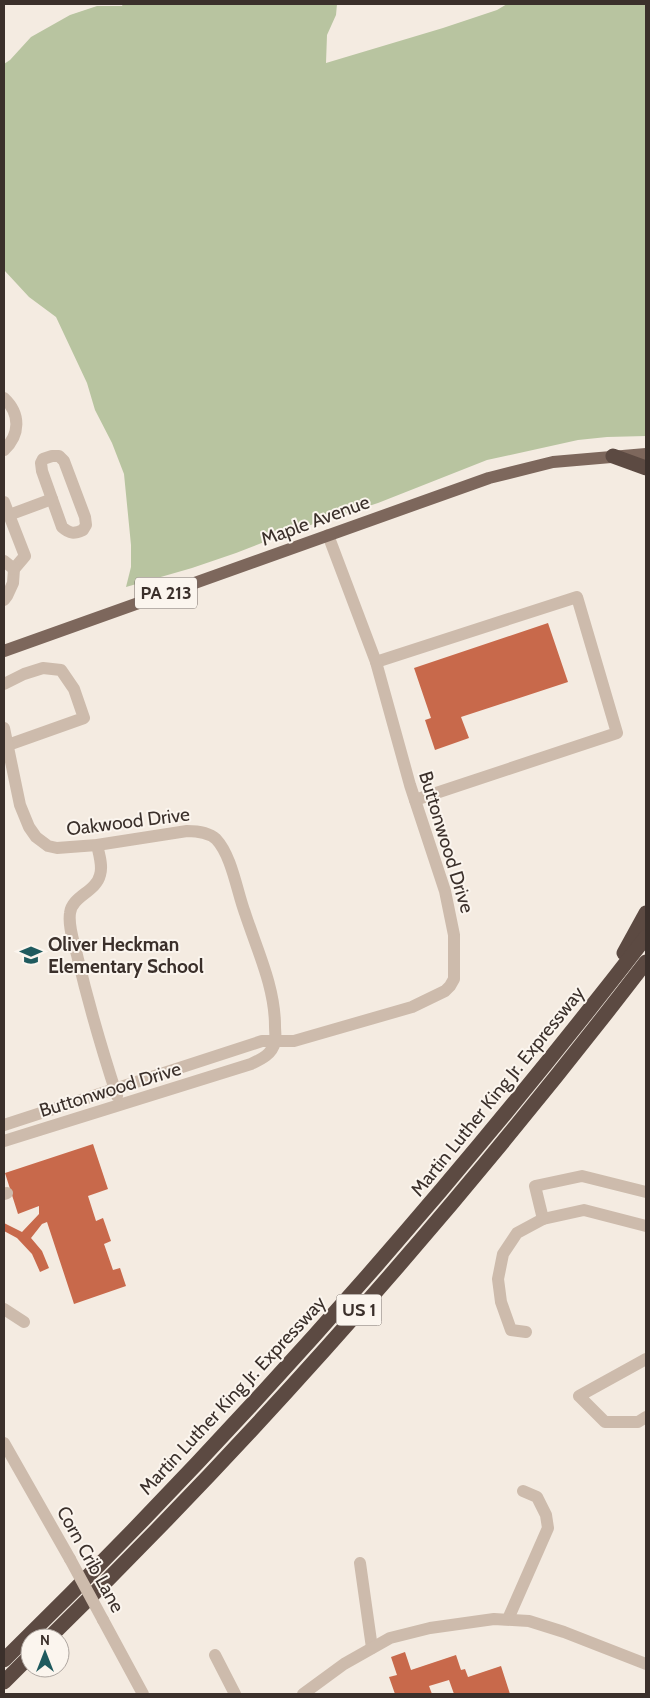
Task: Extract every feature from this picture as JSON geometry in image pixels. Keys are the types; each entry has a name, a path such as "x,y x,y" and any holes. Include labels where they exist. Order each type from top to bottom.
{"highway":[{"path":"613,456 646,468"},
{"path":"596,1001 646,913"},
{"name":"Martin Luther King Jr. Expressway","path":"4,1660 144,1519 295,1358 449,1183 646,936"},
{"name":"Martin Luther King Jr. Expressway","path":"59,1628 228,1454 385,1282 529,1110 646,962"},
{"path":"4,1682 20,1666"}],"main road":[{"name":"Maple Avenue","path":"4,651 489,478 553,462 646,454"}],"street":[{"path":"4,398 10,404 16,418 16,432 13,440 4,450"},
{"path":"59,456 64,461 85,517 86,525 83,530 73,534 67,532 62,527 52,499 41,463 43,459 59,456"},
{"path":"9,514 52,499"},
{"path":"4,502 25,556 14,569 13,583 8,596 4,600"},
{"name":"Buttonwood Drive","path":"4,1125 262,1041 294,1041 412,1007 445,991 454,979 454,935 450,910 415,800 376,662 328,535"},
{"path":"4,561 14,569"},
{"path":"376,662 577,597 617,733 415,800"},
{"path":"4,684 24,674 43,668 61,670 74,689 84,718 8,745"},
{"name":"Oakwood Drive","path":"4,728 20,805 29,827 36,837 48,846 57,848 97,845 188,831 197,831 215,838 227,858 266,975 275,1013 275,1042"},
{"path":"97,845 101,866 98,881 74,902 71,907 70,922 82,974 119,1105"},
{"name":"Buttonwood Drive","path":"4,1141 252,1064 267,1056 275,1042"},
{"path":"542,1219 535,1186 582,1176 646,1192"},
{"path":"526,1332 511,1330 501,1302 498,1279 502,1254 517,1233 542,1219 584,1210 646,1226"},
{"path":"4,1309 24,1322"},
{"path":"646,1359 580,1396 605,1422 638,1422 646,1417"},
{"name":"Corn Crib Lane","path":"4,1443 70,1559 143,1694"},
{"path":"508,1619 548,1528 546,1516 537,1497 523,1491"},
{"path":"360,1563 372,1648"},
{"path":"303,1694 344,1664 390,1638 430,1628 476,1621 508,1619 529,1621 564,1632 646,1664"},
{"path":"215,1655 235,1694"}],"green space":[{"path":"123,4 337,4 336,15 327,35 326,63 443,28 497,10 507,4 646,4 646,436 578,440 487,460 378,503 292,531 236,553 126,587 131,567 131,545 124,474 112,443 95,410 87,383 56,317 29,297 4,270 4,64 31,37 70,15 97,6 122,6"}],"building":[{"path":"548,623 568,682 461,717 469,738 435,750 425,720 431,718 414,668"},
{"path":"93,1144 108,1189 88,1196 96,1221 103,1218 111,1241 104,1244 113,1270 120,1268 126,1286 74,1304 47,1222 42,1224 31,1238 42,1251 49,1268 40,1272 32,1254 17,1238 4,1231 4,1223 22,1232 39,1214 39,1206 18,1214 5,1173"},
{"path":"405,1652 411,1670 456,1655 461,1670 465,1669 468,1677 501,1666 510,1694 454,1694 449,1680 429,1686 432,1694 395,1694 389,1677 397,1675 391,1657"}],"place":[{"name":"Oliver Heckman Elementary School","path":"31,955"}]}
